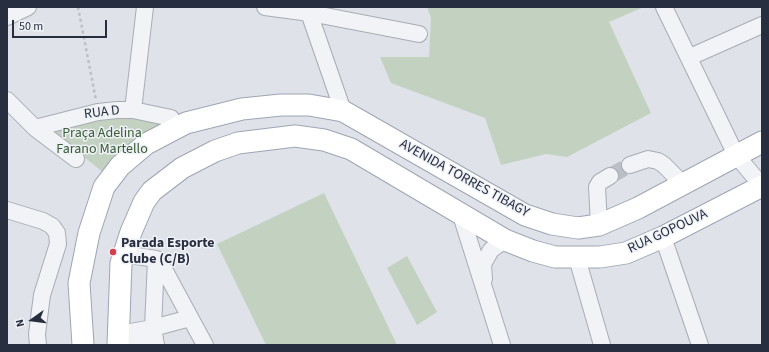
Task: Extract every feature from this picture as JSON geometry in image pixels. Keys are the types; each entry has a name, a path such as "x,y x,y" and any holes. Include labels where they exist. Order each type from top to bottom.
{"main road":[{"name":"AVENIDA TORRES TIBAGY","path":"83,345 79,283 89,232 104,187 120,166 146,144 186,123 242,109 281,105 309,105 344,112 525,215 552,224 578,228 599,225 638,208 762,142"},
{"name":"RUA GOPOUVA","path":"118,341 121,263 131,232 144,202 164,179 215,151 238,143 268,138 296,136 324,140 351,149 460,212 505,240 533,251 555,257 600,257 626,252 663,237 762,186"}],"street":[{"path":"7,17 28,7"},
{"path":"133,110 145,7"},
{"path":"264,7 308,10 420,34"},
{"path":"664,7 690,57 736,155 762,186"},
{"path":"308,10 344,112"},
{"path":"690,57 762,25"},
{"path":"7,100 35,128 76,159"},
{"name":"RUA D","path":"35,128 98,112 133,110 171,118"},
{"path":"630,165 648,159 658,161 664,164 683,184"},
{"path":"599,225 597,187 600,182 610,176"},
{"path":"7,210 43,220 52,226 57,233 58,244 42,295 37,334 38,345"},
{"path":"460,212 502,345"},
{"path":"663,237 700,345"},
{"path":"484,291 482,264 491,250 505,240"},
{"path":"124,254 159,260 205,345"},
{"path":"577,258 602,345"},
{"path":"154,337 156,259"},
{"path":"118,341 154,337 190,318"}],"path":[{"path":"78,7 98,112"}],"green space":[{"path":"427,7 644,7 609,22 651,113 567,157 546,154 501,165 485,118 391,83 380,57 429,57 431,18"},
{"name":"Praça Adelina Farano Martello","path":"127,114 172,127 104,173 48,128"},
{"path":"324,193 397,345 266,345 217,244"},
{"path":"407,256 437,312 417,325 387,268"}],"tunnel":[{"path":"610,176 630,165"}],"place":[{"name":"Parada Esporte Clube (C/B)","path":"113,252"}]}
